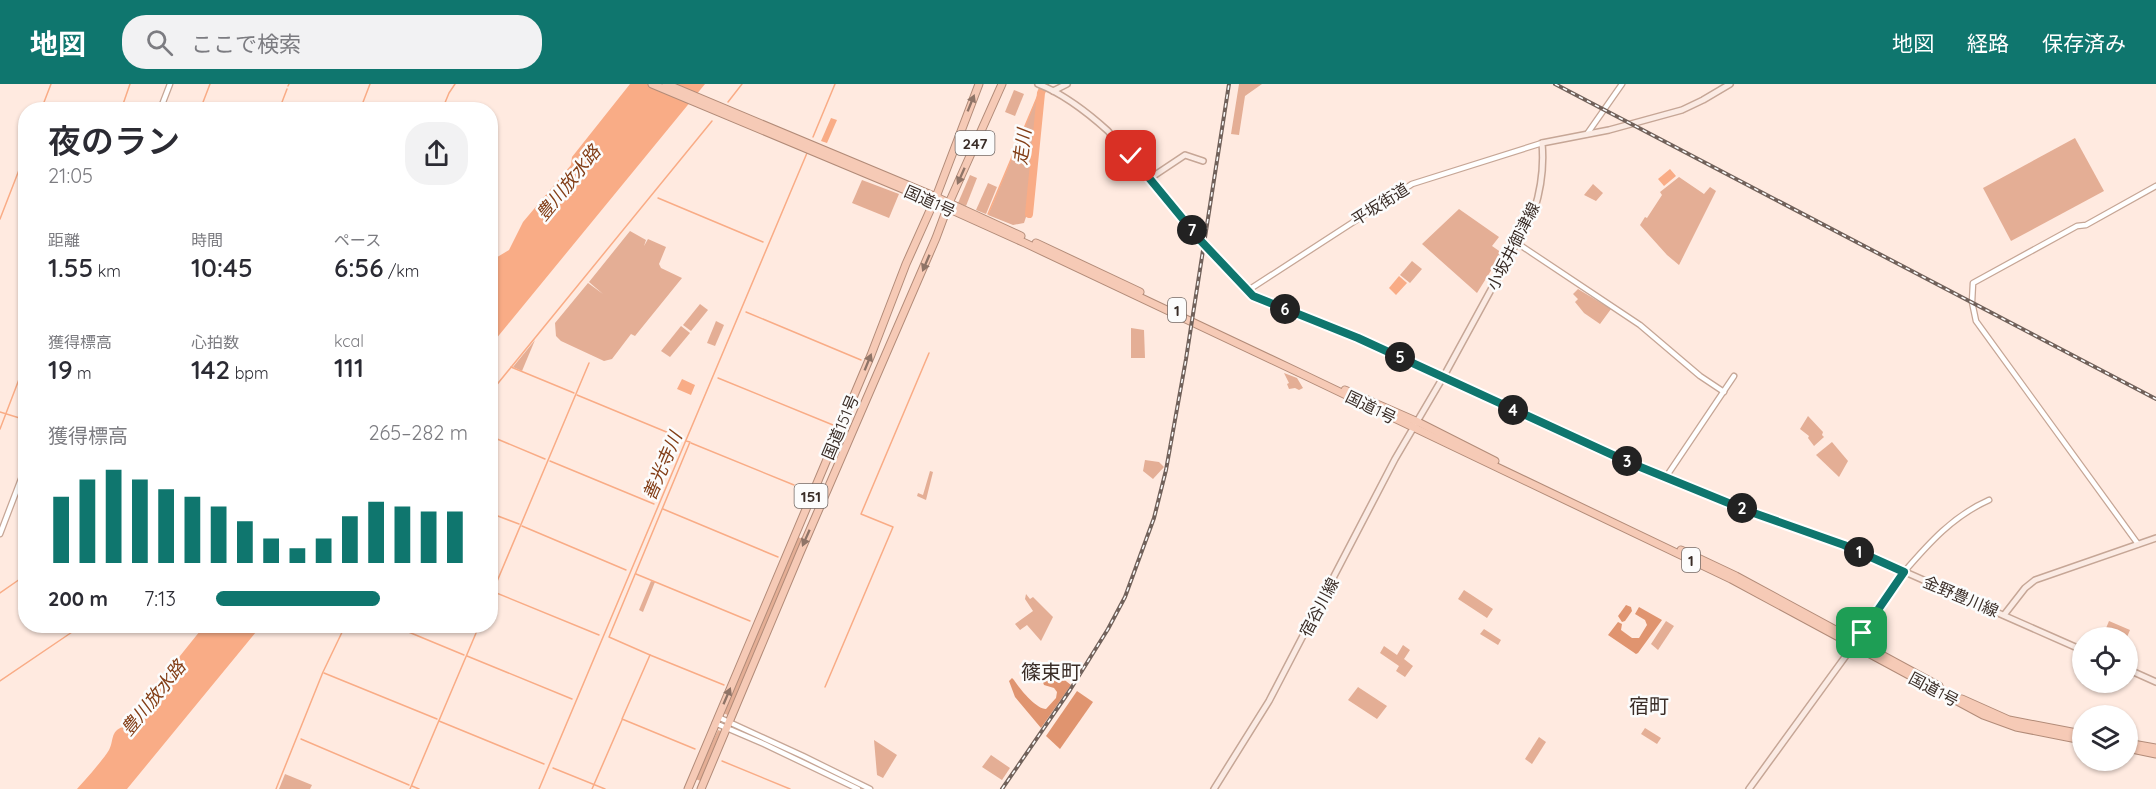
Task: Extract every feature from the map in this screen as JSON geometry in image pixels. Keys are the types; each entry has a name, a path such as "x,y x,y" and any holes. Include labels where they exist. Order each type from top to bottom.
{"highway":[{"name":"国道1号","path":"652,84 702,102 935,200 1324,380 1736,576 1983,715 2016,727 2072,738"},
{"name":"国道1号","path":"666,84 702,102"},
{"name":"247","path":"935,200 979,84"},
{"name":"247","path":"948,206 1002,84"},
{"name":"国道151号","path":"688,789 935,200"},
{"name":"国道151号","path":"701,789 948,206"},
{"name":"国道1号","path":"1855,644 2009,720 2072,733"},
{"path":"2138,745 2156,748"},
{"path":"2138,750 2156,754"}],"main road":[{"path":"1038,84 1093,117 1108,131 1247,291 1259,299 1358,338 1542,424 1666,477 1756,514 1844,545 1904,572"},
{"path":"1053,91 1067,84"},
{"path":"1542,143 1618,128 1682,110 1730,84"},
{"name":"小坂井御津線","path":"1416,425 1534,211 1539,197 1542,143"},
{"path":"1149,179 1185,155 1203,161"},
{"name":"宿谷川線","path":"1214,789 1269,701 1395,459 1416,425"},
{"name":"金野豊川線","path":"1749,789 1855,644 1904,572 2004,615 2025,588 2035,580 2156,538"},
{"path":"2004,615 2072,646"},
{"path":"2138,674 2156,682"}],"street":[{"path":"163,102 170,84"},
{"path":"1587,134 1622,84"},
{"name":"平坂街道","path":"1247,291 1412,184 1542,143"},
{"path":"2138,544 1976,321 1971,293 1973,283 2156,186"},
{"path":"1517,243 1640,325 1700,376 1724,392"},
{"path":"1666,477 1734,376"},
{"path":"0,534 18,487"},
{"path":"1904,572 1945,527 1989,500"},
{"path":"717,720 803,756 870,789"},
{"path":"728,725 858,789"}],"shaded area":[{"path":"1239,84 1262,84 1245,96 1239,135 1231,134"},
{"path":"1014,90 1024,94 1015,116 1005,112"},
{"path":"1040,90 1027,214 1024,223 1013,225 988,215"},
{"path":"2075,138 2104,191 2011,241 1983,188"},
{"path":"970,175 977,178 966,206 958,203"},
{"path":"1679,177 1704,194 1710,187 1716,191 1679,265 1640,225 1662,195 1660,192"},
{"path":"862,180 899,194 889,218 852,203"},
{"path":"988,183 997,187 986,214 976,210"},
{"path":"1593,184 1603,193 1596,201 1584,195"},
{"path":"1459,209 1499,237 1492,246 1502,253 1477,293 1422,244"},
{"path":"630,231 646,240 644,246 648,239 666,247 659,264 661,268 682,278 635,336 631,334 612,359 604,361 561,341 556,336 555,323 588,283 603,294 589,282"},
{"path":"1412,261 1422,269 1410,283 1400,275"},
{"path":"1578,289 1611,309 1600,324 1584,313 1575,302 1578,299 1573,294"},
{"path":"700,304 708,310 691,331 683,325"},
{"path":"716,321 724,325 715,346 707,343"},
{"path":"681,326 690,333 670,357 661,351"},
{"path":"1131,328 1144,330 1145,358 1131,358"},
{"path":"535,340 522,371 513,367"},
{"path":"1284,373 1297,378 1303,388 1289,389"},
{"path":"1808,416 1823,432 1824,437 1814,446 1809,436 1800,429"},
{"path":"1832,442 1848,461 1839,477 1816,455"},
{"path":"1145,460 1159,462 1164,467 1153,479 1143,471"},
{"path":"930,471 933,472 926,500 917,496 918,493 923,495"},
{"path":"798,537 805,540 730,716 723,713"},
{"path":"651,581 655,582 643,612 639,610"},
{"path":"1464,590 1493,609 1487,618 1458,599"},
{"path":"1026,594 1030,599 1033,597 1053,617 1041,641 1027,625 1020,630 1015,624 1033,611 1025,599"},
{"path":"1626,605 1631,607 1632,611 1622,622 1618,616"},
{"path":"1639,607 1662,620 1636,654 1608,635 1618,622 1622,624 1621,630 1632,638 1639,638 1647,625 1645,620 1635,614"},
{"path":"1666,621 1674,626 1658,650 1651,644"},
{"path":"2109,621 2123,627 2106,627"},
{"path":"1484,629 1501,640 1498,645 1480,634"},
{"path":"1403,645 1410,650 1404,659 1413,666 1405,677 1396,671 1399,666 1380,653 1384,646 1397,655"},
{"path":"1043,663 1071,685 1041,728 1015,697 1009,681 1012,678 1033,702 1046,709 1056,698 1057,692 1054,688 1044,685 1039,671"},
{"path":"1358,687 1387,706 1377,719 1348,700"},
{"path":"1077,691 1093,702 1060,749 1046,736"},
{"path":"1645,728 1661,738 1657,744 1641,734"},
{"path":"718,730 723,732 701,781 695,779 696,777"},
{"path":"1539,737 1546,742 1532,764 1525,759"},
{"path":"874,740 897,755 883,778 877,775"},
{"path":"991,755 1010,768 1002,780 982,767"},
{"path":"285,774 312,785 310,789 279,789"}],"water":[{"name":"豊川放水路","path":"630,84 705,84 498,336 498,257 509,250 523,222 571,165 572,157"},
{"path":"831,118 837,120 827,143 821,141"},
{"path":"1670,169 1676,176 1664,186 1658,179"},
{"path":"1399,276 1407,283 1396,295 1389,288"},
{"path":"682,379 695,385 691,395 677,389"},
{"name":"豊川放水路","path":"198,633 255,633 127,789 77,789 111,747 116,731 123,727"}],"waterway":[{"path":"44,102 51,84"},
{"path":"124,102 130,84"},
{"path":"203,102 210,84"},
{"path":"363,102 370,84"},
{"path":"445,102 455,84"},
{"path":"728,102 742,84"},
{"name":"善光寺川","path":"813,137 835,84"},
{"name":"走川","path":"1029,214 1041,93 1045,84"},
{"path":"988,214 1041,88"},
{"path":"282,102 287,89"},
{"path":"498,383 712,121"},
{"name":"善光寺川","path":"539,789 807,153"},
{"path":"0,219 18,173"},
{"path":"658,198 763,242"},
{"path":"746,312 861,360"},
{"path":"825,687 893,527 861,514 929,353"},
{"path":"498,579 589,363"},
{"path":"511,367 574,393"},
{"path":"718,378 833,425"},
{"path":"0,429 18,382"},
{"path":"577,395 681,438"},
{"path":"0,412 18,418"},
{"path":"498,439 545,459"},
{"path":"686,441 690,442 609,637 650,655 622,719 695,749"},
{"path":"691,443 794,485"},
{"path":"550,461 654,504"},
{"path":"663,509 778,557"},
{"path":"498,516 519,524"},
{"path":"522,526 626,570"},
{"path":"636,574 750,621"},
{"path":"0,593 18,580"},
{"path":"498,594 599,635"},
{"path":"0,681 71,633"},
{"path":"276,789 323,672 342,633"},
{"path":"411,633 464,655"},
{"path":"410,789 476,633"},
{"path":"650,655 724,685"},
{"path":"467,656 572,699"},
{"path":"324,673 437,719"},
{"path":"592,789 622,720"},
{"path":"439,721 544,764"},
{"path":"301,739 409,785"},
{"path":"722,761 790,789"},
{"path":"553,768 605,789"},
{"path":"412,786 419,789"}],"railway":[{"path":"1002,789 1070,690 1108,629 1125,597 1154,518 1166,470 1186,359 1229,84"},
{"path":"1555,84 2156,399"}],"district":[{"name":"篠束町","path":"1051,671"},
{"name":"宿町","path":"1649,705"}],"route":[{"path":"1131,156 1201,241 1253,296 1358,338 1628,462 1748,511 1844,545 1904,572 1862,633"}]}
